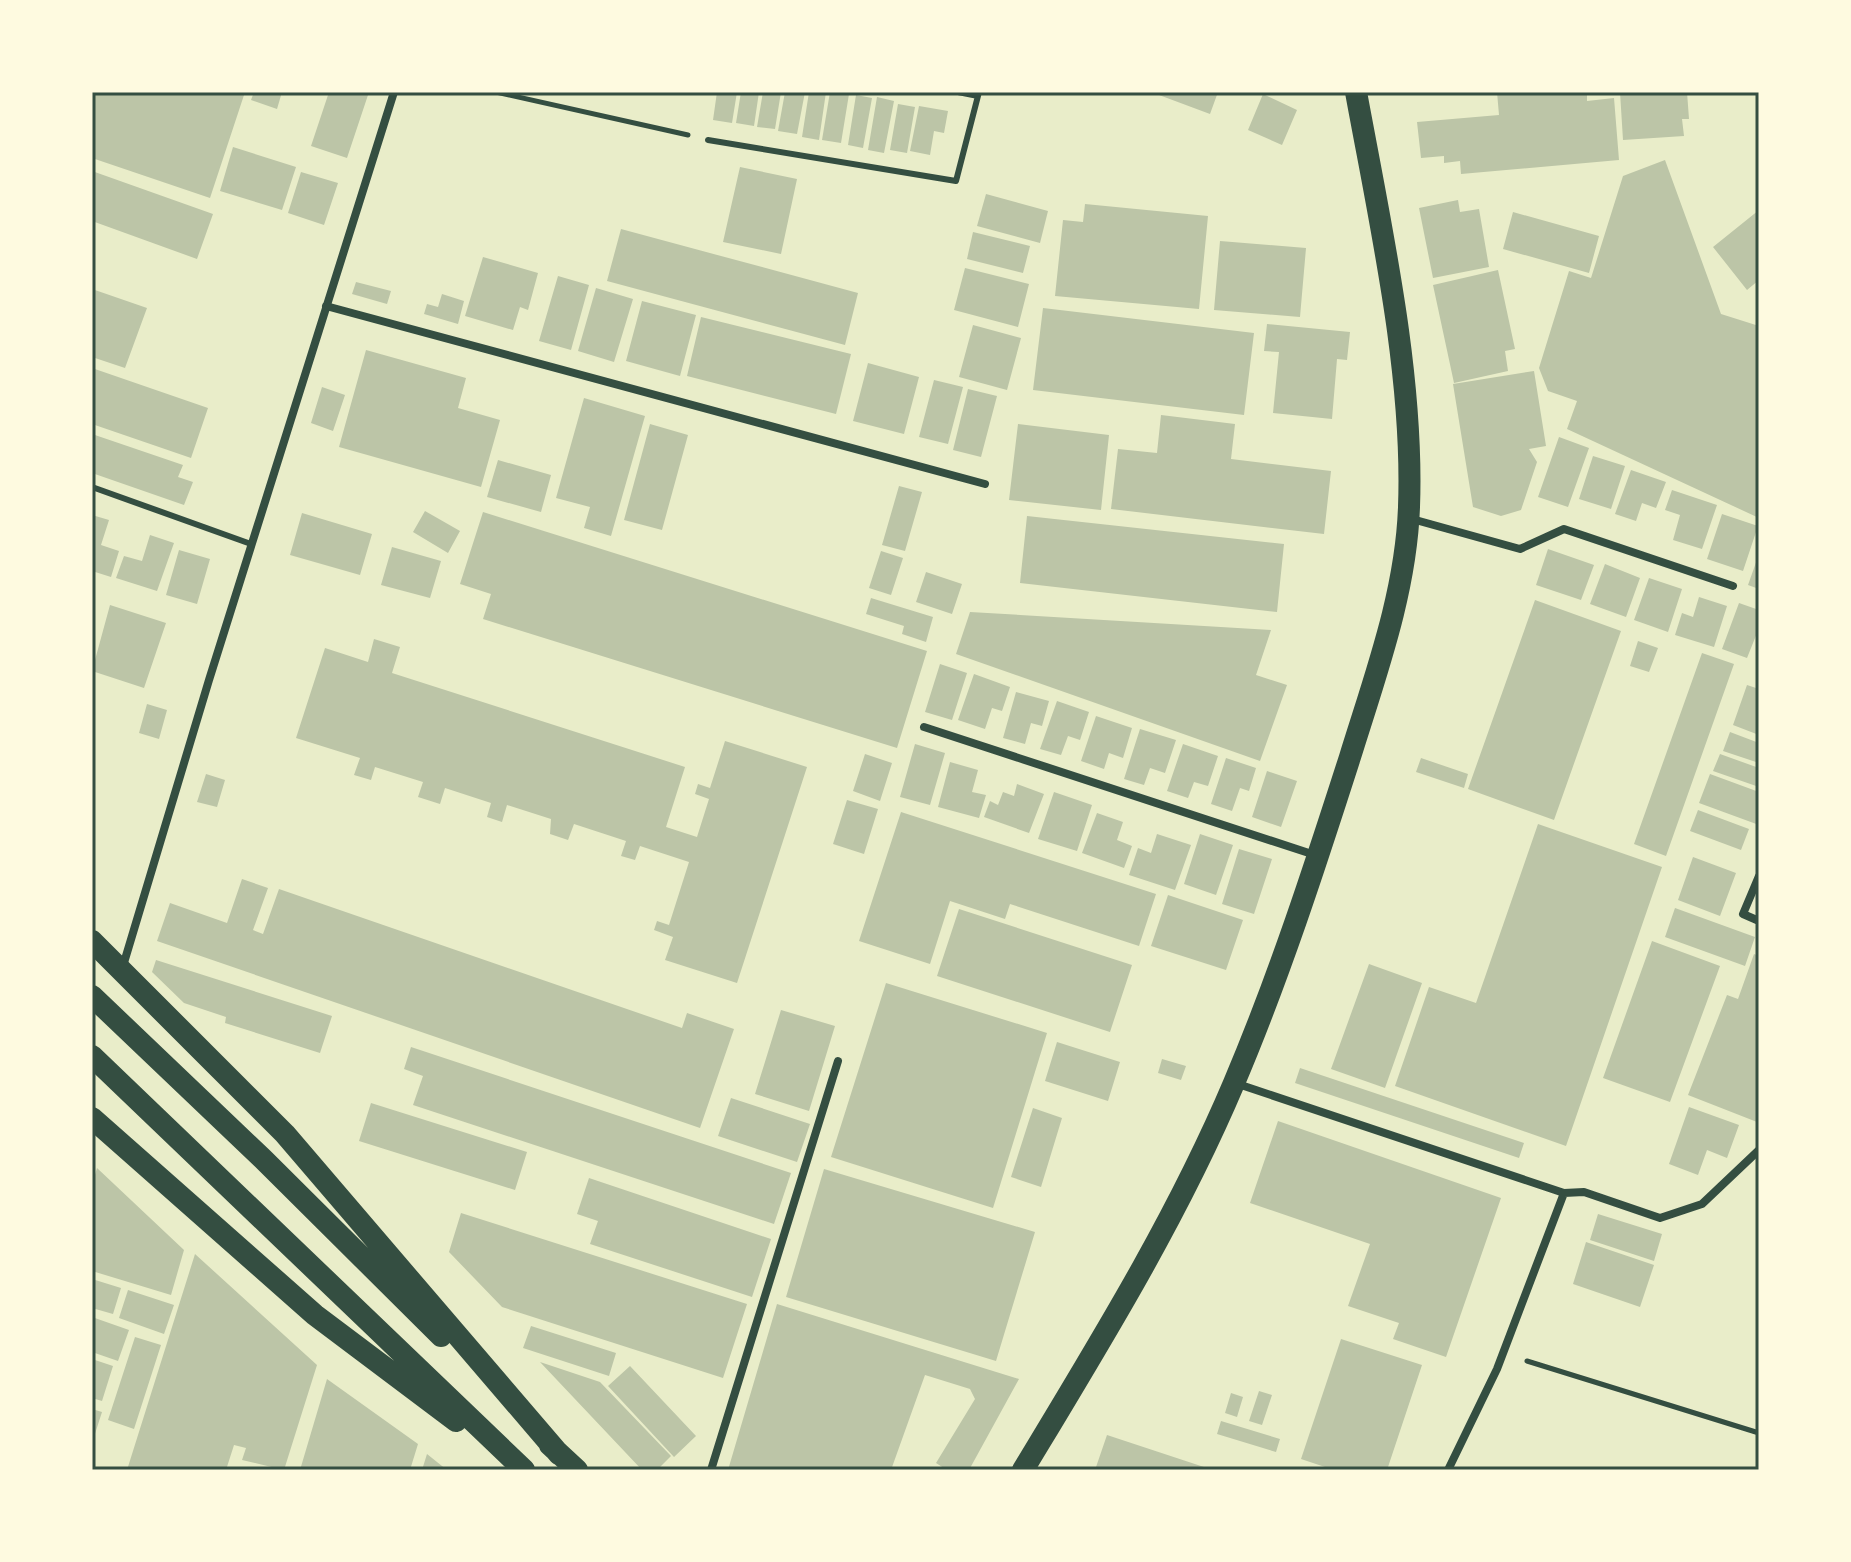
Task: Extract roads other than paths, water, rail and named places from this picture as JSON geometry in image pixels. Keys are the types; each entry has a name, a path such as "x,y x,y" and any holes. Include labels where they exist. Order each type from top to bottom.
{"highway":[{"path":"1023,1470 1165,1226 1234,1083 1318,855 1381,657 1399,588 1408,518 1410,445 1385,250 1356,92"},
{"path":"92,941 285,1134 559,1454"},
{"path":"92,996 263,1159 577,1470"},
{"path":"92,1056 522,1470"},
{"path":"92,1118 315,1315 522,1470"}],"street":[{"path":"122,971 251,544 394,92"},
{"path":"326,306 985,484"},
{"path":"1408,518 1520,549 1564,529 1733,586"},
{"path":"924,727 1318,855"},
{"path":"1759,876 1743,914 1759,921"},
{"path":"711,1470 838,1061"},
{"path":"1234,1083 1564,1193 1584,1192 1660,1218 1702,1204 1759,1150"},
{"path":"1448,1470 1503,1354 1564,1193"}],"lane":[{"path":"708,140 956,181 978,94 958,92"},
{"path":"92,487 251,544"}]}
